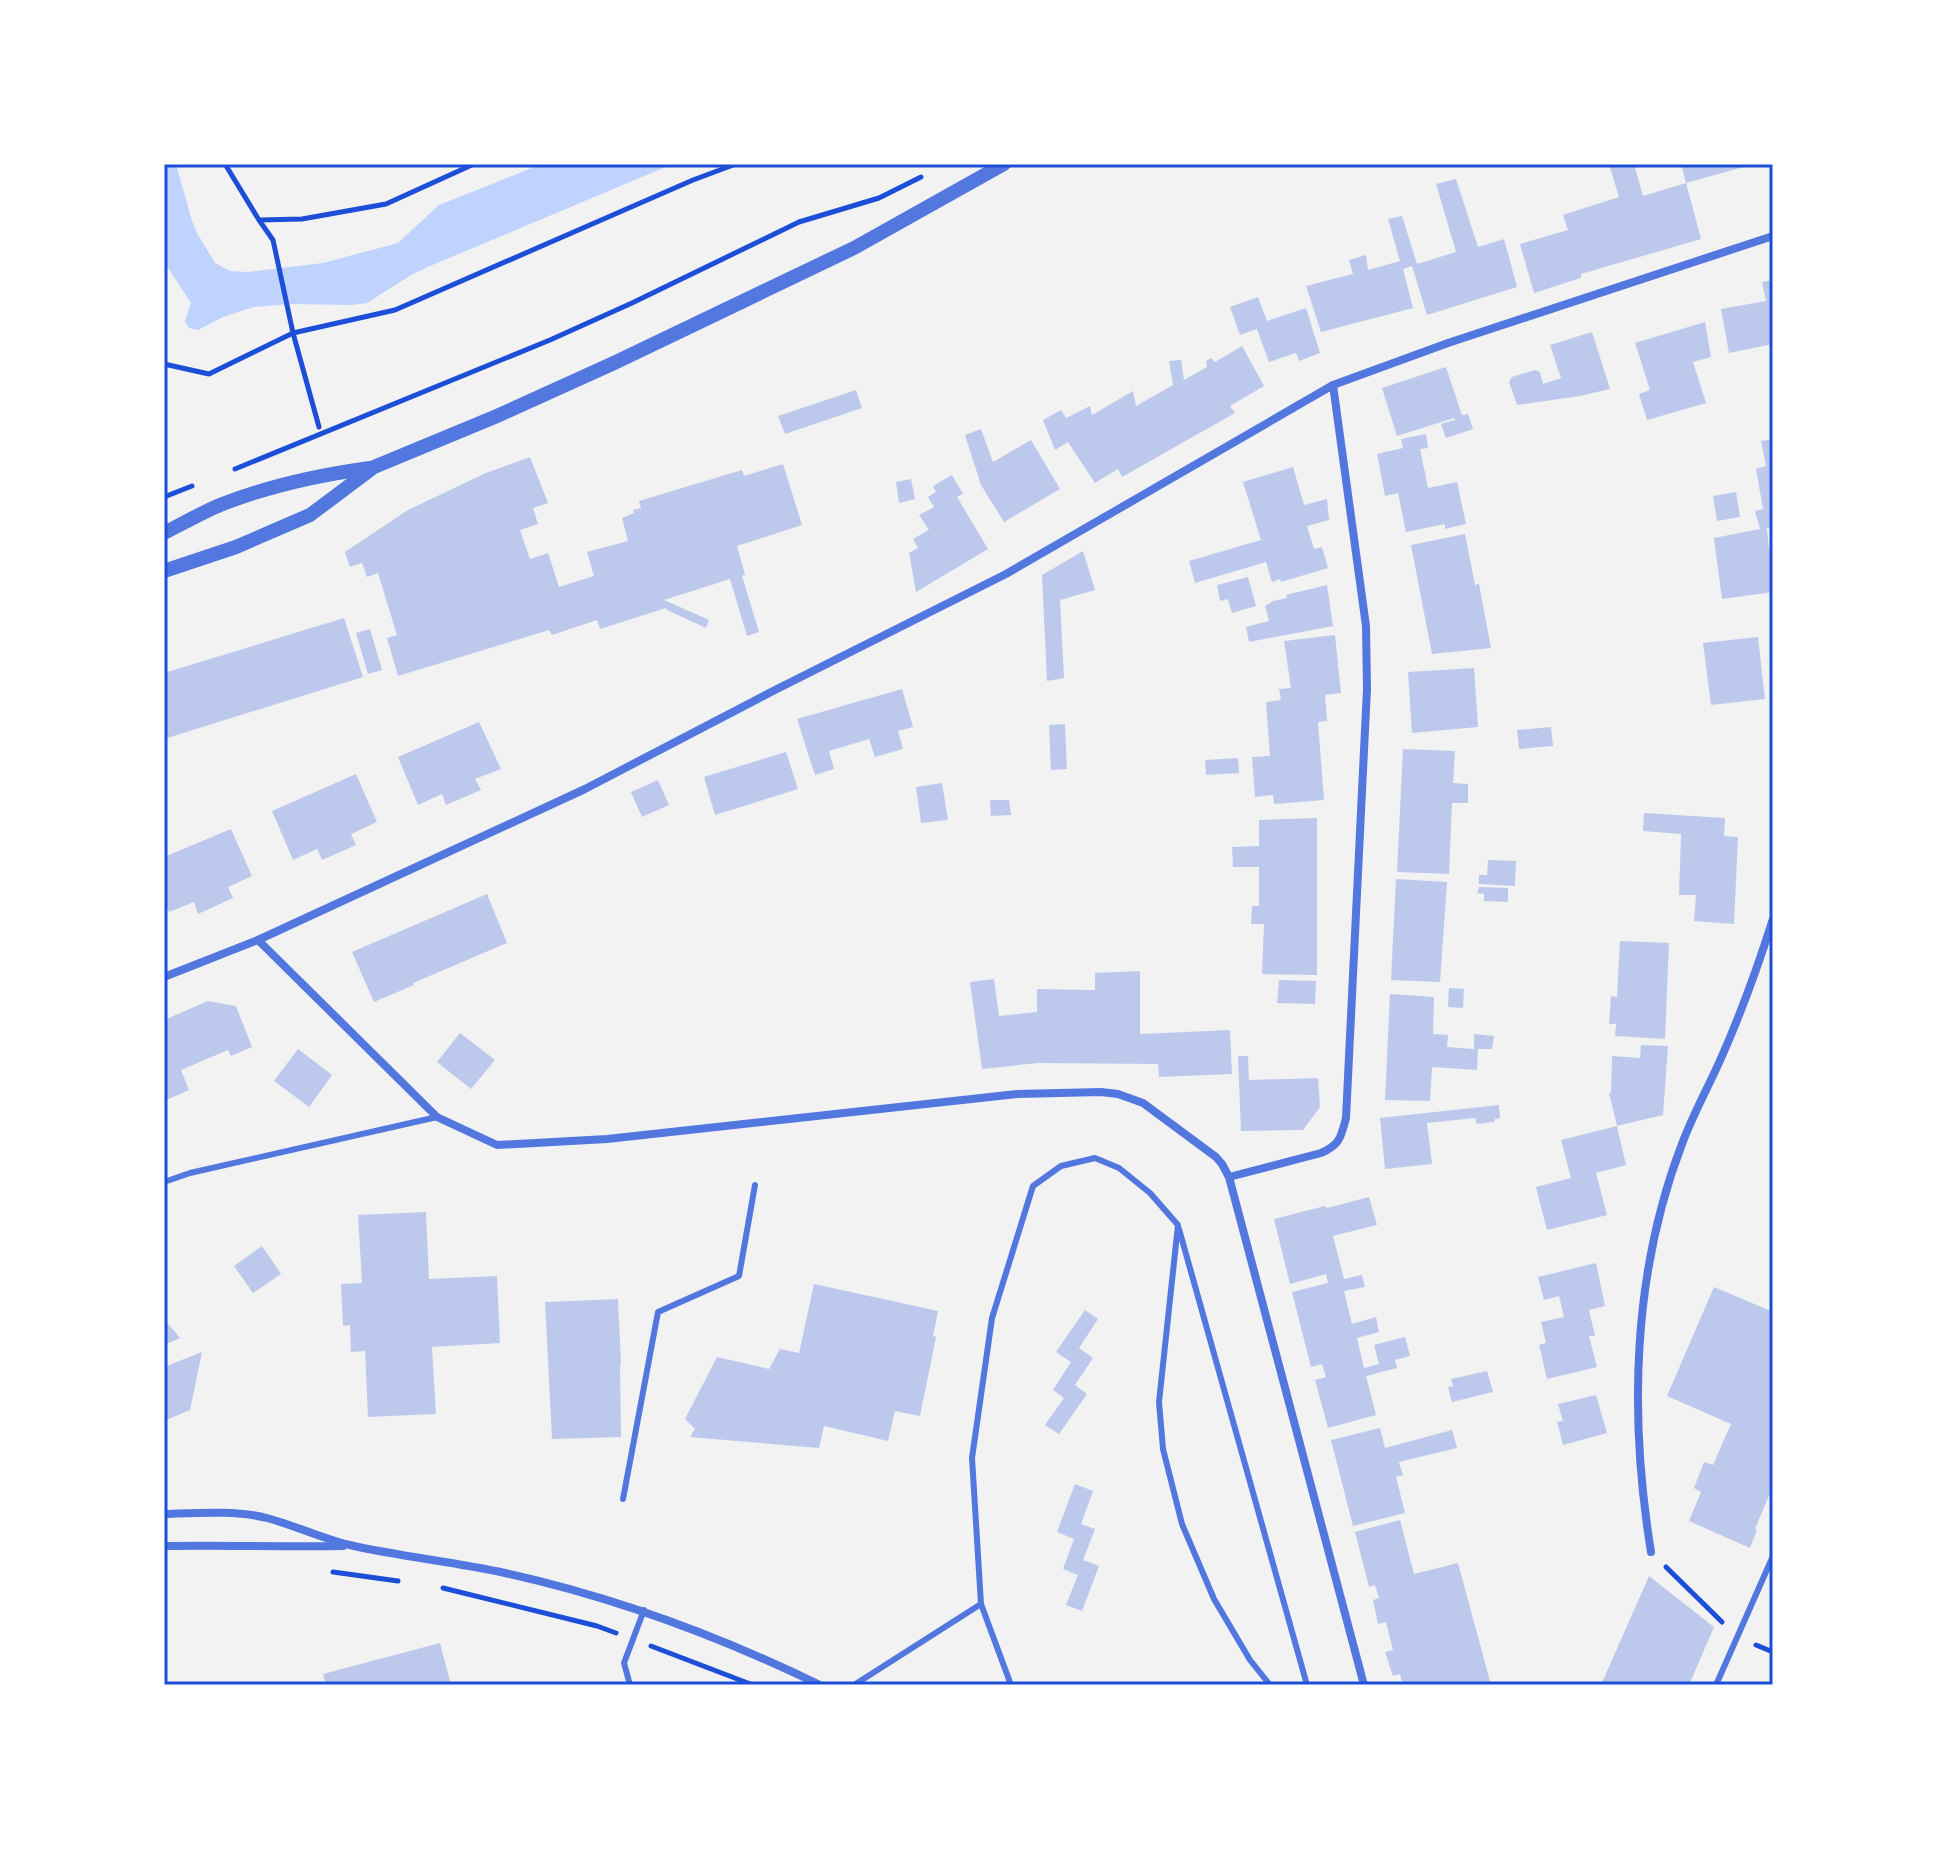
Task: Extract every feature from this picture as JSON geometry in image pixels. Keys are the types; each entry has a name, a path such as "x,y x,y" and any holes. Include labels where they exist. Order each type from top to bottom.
{"street":[{"path":"164,533 219,506 268,490 323,475 374,467 497,416 854,248 1004,164"},
{"path":"164,977 258,940 585,789 1006,574 1333,385 1448,343 1773,236"},
{"path":"1229,1177 1333,1148 1341,1138 1346,1118 1367,689 1366,626 1333,385"},
{"path":"164,571 236,547 310,515 374,467"},
{"path":"1655,1556 1643,1489 1637,1402 1642,1297 1663,1201 1682,1143 1754,981 1773,919"},
{"path":"258,940 437,1117 497,1145 607,1139 1017,1094 1101,1092 1143,1103 1216,1157 1229,1177 1364,1685"},
{"path":"164,1514 223,1513 265,1517 351,1546 504,1573 644,1610 820,1685"},
{"path":"164,1546 351,1546"}],"lane":[{"path":"164,1182 190,1173 437,1117"},
{"path":"1011,1685 981,1604 972,1458 992,1318 1033,1186 1061,1166 1095,1158 1129,1176 1150,1193 1178,1225 1307,1685"},
{"path":"623,1499 658,1312 739,1276 755,1185"},
{"path":"1178,1225 1159,1402 1163,1449 1182,1524 1214,1599 1250,1660 1270,1685"},
{"path":"1716,1685 1773,1556"},
{"path":"854,1685 981,1604"},
{"path":"630,1685 624,1663 644,1610"}],"path":[{"path":"225,164 273,240 293,333 319,427"},
{"path":"259,220 302,219 386,204 474,164"},
{"path":"164,364 209,374 293,333 395,310 736,164"},
{"path":"221,474 550,340 799,222 879,198 926,174"},
{"path":"164,497 193,486"},
{"path":"1655,1556 1717,1617"},
{"path":"330,1572 405,1582"},
{"path":"436,1586 597,1626 753,1685"}],"water":[{"path":"164,164 176,164 192,221 215,263 230,271 247,272 323,263 398,243 439,205 542,164 673,164 430,266 367,303 254,307 223,317 198,330 189,328 185,321 191,303 164,262"}],"building":[{"path":"1609,164 1634,164 1643,196 1686,183 1701,239 1581,274 1581,278 1534,293 1520,244 1568,230 1563,215 1619,197"},
{"path":"1681,164 1751,164 1751,165 1686,183"},
{"path":"1456,179 1478,247 1504,239 1517,287 1427,315 1412,266 1403,269 1413,308 1321,332 1306,286 1353,274 1349,260 1366,255 1368,270 1400,261 1388,219 1402,216 1417,264 1456,252 1436,184"},
{"path":"1773,280 1773,344 1729,353 1721,309 1766,301 1762,282"},
{"path":"1258,297 1267,321 1306,308 1320,353 1299,361 1296,353 1269,362 1257,329 1240,335 1230,307"},
{"path":"1705,322 1711,357 1693,362 1706,403 1647,420 1639,394 1650,390 1635,343"},
{"path":"1592,332 1610,389 1517,405 1509,382 1512,377 1535,370 1540,372 1543,384 1561,378 1550,345"},
{"path":"1242,346 1264,386 1230,406 1235,413 1122,477 1118,469 1095,483 1068,442 1055,450 1043,420 1061,410 1066,418 1090,406 1092,415 1133,391 1136,406 1173,385 1169,361 1181,360 1184,380 1207,367 1206,361 1211,358 1215,362"},
{"path":"1446,367 1462,415 1468,414 1473,429 1446,438 1441,424 1454,418 1397,436 1382,388"},
{"path":"856,390 862,408 785,434 778,416"},
{"path":"981,429 993,462 1031,440 1060,489 1004,522 981,485 965,435"},
{"path":"1426,434 1428,448 1420,449 1428,488 1457,482 1466,524 1445,529 1445,524 1406,532 1398,493 1385,496 1377,454 1403,448 1401,439"},
{"path":"1773,439 1773,527 1767,528 1769,550 1773,550 1773,592 1722,599 1714,538 1760,529 1755,511 1763,509 1756,469 1766,466 1761,441"},
{"path":"530,457 548,503 533,508 538,524 520,530 530,559 548,553 559,587 594,576 587,552 628,541 622,518 641,508 639,501 742,470 744,476 783,464 802,525 737,546 745,575 742,576 759,632 747,636 730,579 664,600 709,620 706,628 666,608 600,629 597,620 552,635 549,630 398,676 387,638 397,635 378,573 367,577 362,563 350,567 345,552 408,510 486,473"},
{"path":"1293,467 1304,505 1327,499 1329,520 1307,526 1314,549 1322,547 1328,568 1272,582 1266,562 1195,583 1189,561 1261,540 1243,482"},
{"path":"952,475 963,494 957,497 988,549 916,592 909,553 918,548 913,539 929,530 919,515 934,507 928,497 936,492 933,486"},
{"path":"911,479 915,499 899,503 896,482"},
{"path":"1736,492 1740,517 1717,521 1713,496"},
{"path":"1465,534 1475,585 1479,584 1491,648 1432,654 1411,545"},
{"path":"1083,551 1095,590 1060,600 1064,678 1047,681 1042,575"},
{"path":"1248,577 1256,606 1232,613 1228,599 1220,601 1217,585"},
{"path":"1327,585 1333,626 1249,642 1246,627 1269,621 1265,606 1287,598 1286,595"},
{"path":"344,618 363,677 164,739 164,673"},
{"path":"370,629 382,670 368,674 356,633"},
{"path":"1335,635 1341,693 1325,695 1327,721 1318,722 1324,800 1274,804 1273,795 1255,797 1252,757 1270,756 1266,702 1281,700 1279,689 1291,688 1284,641"},
{"path":"1758,637 1765,699 1711,705 1703,643"},
{"path":"1474,668 1478,727 1412,733 1408,672"},
{"path":"902,689 913,727 898,731 903,749 875,757 869,739 829,751 834,769 815,775 797,719"},
{"path":"479,722 501,769 475,779 481,790 446,805 442,794 418,805 398,757"},
{"path":"1065,724 1067,769 1051,770 1049,725"},
{"path":"1551,727 1553,746 1519,749 1517,730"},
{"path":"1403,749 1455,751 1453,783 1468,784 1468,803 1452,803 1449,874 1397,872"},
{"path":"786,752 798,789 715,815 704,777"},
{"path":"1238,758 1239,773 1206,775 1205,760"},
{"path":"356,774 377,822 351,834 356,845 322,860 317,849 293,860 272,811"},
{"path":"658,780 669,805 642,817 631,792"},
{"path":"942,783 948,820 921,823 916,787"},
{"path":"990,800 1009,800 1011,815 991,816"},
{"path":"1644,813 1725,818 1724,836 1738,837 1734,924 1694,921 1696,895 1679,895 1681,834 1643,831"},
{"path":"1317,818 1317,975 1262,974 1264,924 1251,924 1252,906 1259,906 1259,867 1233,867 1232,847 1259,846 1259,820"},
{"path":"231,829 252,876 228,887 233,898 198,914 194,902 169,912 164,901 164,857"},
{"path":"1488,860 1516,861 1515,886 1479,884 1479,875 1487,875"},
{"path":"1396,879 1447,882 1440,982 1391,980"},
{"path":"1479,887 1508,888 1508,902 1484,901 1484,894 1477,893"},
{"path":"487,894 507,943 374,1002 352,952"},
{"path":"1620,941 1669,943 1665,1039 1615,1036 1616,1024 1609,1024 1611,996 1617,997"},
{"path":"1140,971 1140,1034 1230,1030 1232,1074 1159,1077 1158,1064 1038,1063 982,1069 970,982 994,979 999,1016 1037,1012 1037,989 1095,990 1095,973"},
{"path":"1279,980 1316,981 1315,1004 1277,1003"},
{"path":"1449,988 1464,989 1463,1008 1448,1007"},
{"path":"1390,994 1434,997 1433,1034 1448,1035 1447,1047 1474,1049 1474,1034 1494,1036 1492,1049 1478,1049 1477,1070 1432,1067 1430,1101 1385,1100"},
{"path":"208,1001 236,1006 252,1047 231,1056 228,1050 181,1070 189,1090 164,1101 164,1020"},
{"path":"460,1033 495,1060 471,1089 437,1062"},
{"path":"1641,1045 1668,1046 1663,1115 1617,1126 1609,1093 1612,1056 1640,1058"},
{"path":"298,1049 332,1075 309,1107 274,1081"},
{"path":"1238,1056 1248,1056 1249,1080 1318,1078 1320,1107 1303,1130 1241,1131"},
{"path":"1499,1105 1500,1118 1494,1122 1477,1124 1475,1118 1427,1123 1432,1164 1385,1169 1380,1118"},
{"path":"1617,1126 1626,1165 1596,1173 1607,1215 1547,1230 1536,1187 1571,1178 1561,1140"},
{"path":"1369,1197 1377,1225 1333,1236 1344,1279 1362,1275 1365,1287 1344,1291 1352,1324 1376,1317 1379,1332 1357,1338 1364,1368 1379,1364 1374,1345 1405,1337 1410,1356 1395,1360 1397,1368 1366,1376 1376,1415 1328,1428 1315,1380 1326,1377 1322,1364 1311,1367 1292,1292 1328,1283 1326,1274 1290,1284 1274,1219"},
{"path":"426,1212 429,1279 497,1276 500,1343 432,1347 436,1414 368,1417 365,1351 351,1352 350,1325 343,1326 341,1284 362,1283 358,1215"},
{"path":"262,1246 281,1274 253,1293 234,1266"},
{"path":"1596,1263 1605,1306 1589,1310 1595,1336 1589,1336 1597,1367 1547,1379 1539,1345 1546,1343 1541,1322 1564,1317 1559,1296 1544,1300 1538,1277"},
{"path":"814,1284 938,1311 933,1336 936,1337 920,1416 895,1411 888,1441 824,1426 819,1448 690,1437 695,1429 685,1419 717,1357 769,1369 780,1349 799,1353"},
{"path":"1714,1287 1773,1312 1773,1486 1750,1548 1689,1521 1701,1492 1694,1488 1704,1462 1713,1465 1731,1424 1667,1396"},
{"path":"618,1299 621,1437 552,1439 545,1302"},
{"path":"1085,1310 1098,1319 1079,1348 1093,1358 1075,1385 1087,1394 1059,1434 1045,1425 1064,1398 1053,1390 1071,1362 1056,1352"},
{"path":"164,1319 180,1338 164,1345"},
{"path":"202,1352 190,1410 164,1421 164,1367"},
{"path":"1487,1371 1493,1392 1452,1402 1448,1387 1453,1386 1451,1379"},
{"path":"1596,1395 1607,1433 1563,1445 1557,1422 1563,1421 1558,1404"},
{"path":"1380,1428 1385,1448 1452,1430 1457,1448 1399,1462 1403,1475 1396,1477 1405,1513 1353,1526 1331,1440"},
{"path":"1075,1484 1093,1491 1081,1524 1095,1529 1083,1560 1099,1566 1082,1611 1066,1605 1078,1575 1063,1569 1074,1539 1057,1532"},
{"path":"1400,1520 1414,1574 1458,1563 1491,1685 1403,1685 1400,1674 1393,1676 1385,1652 1393,1650 1386,1622 1378,1624 1373,1600 1379,1598 1375,1585 1369,1587 1355,1532"},
{"path":"1649,1576 1714,1627 1689,1685 1601,1685"},
{"path":"440,1643 451,1685 326,1685 323,1674"}]}
